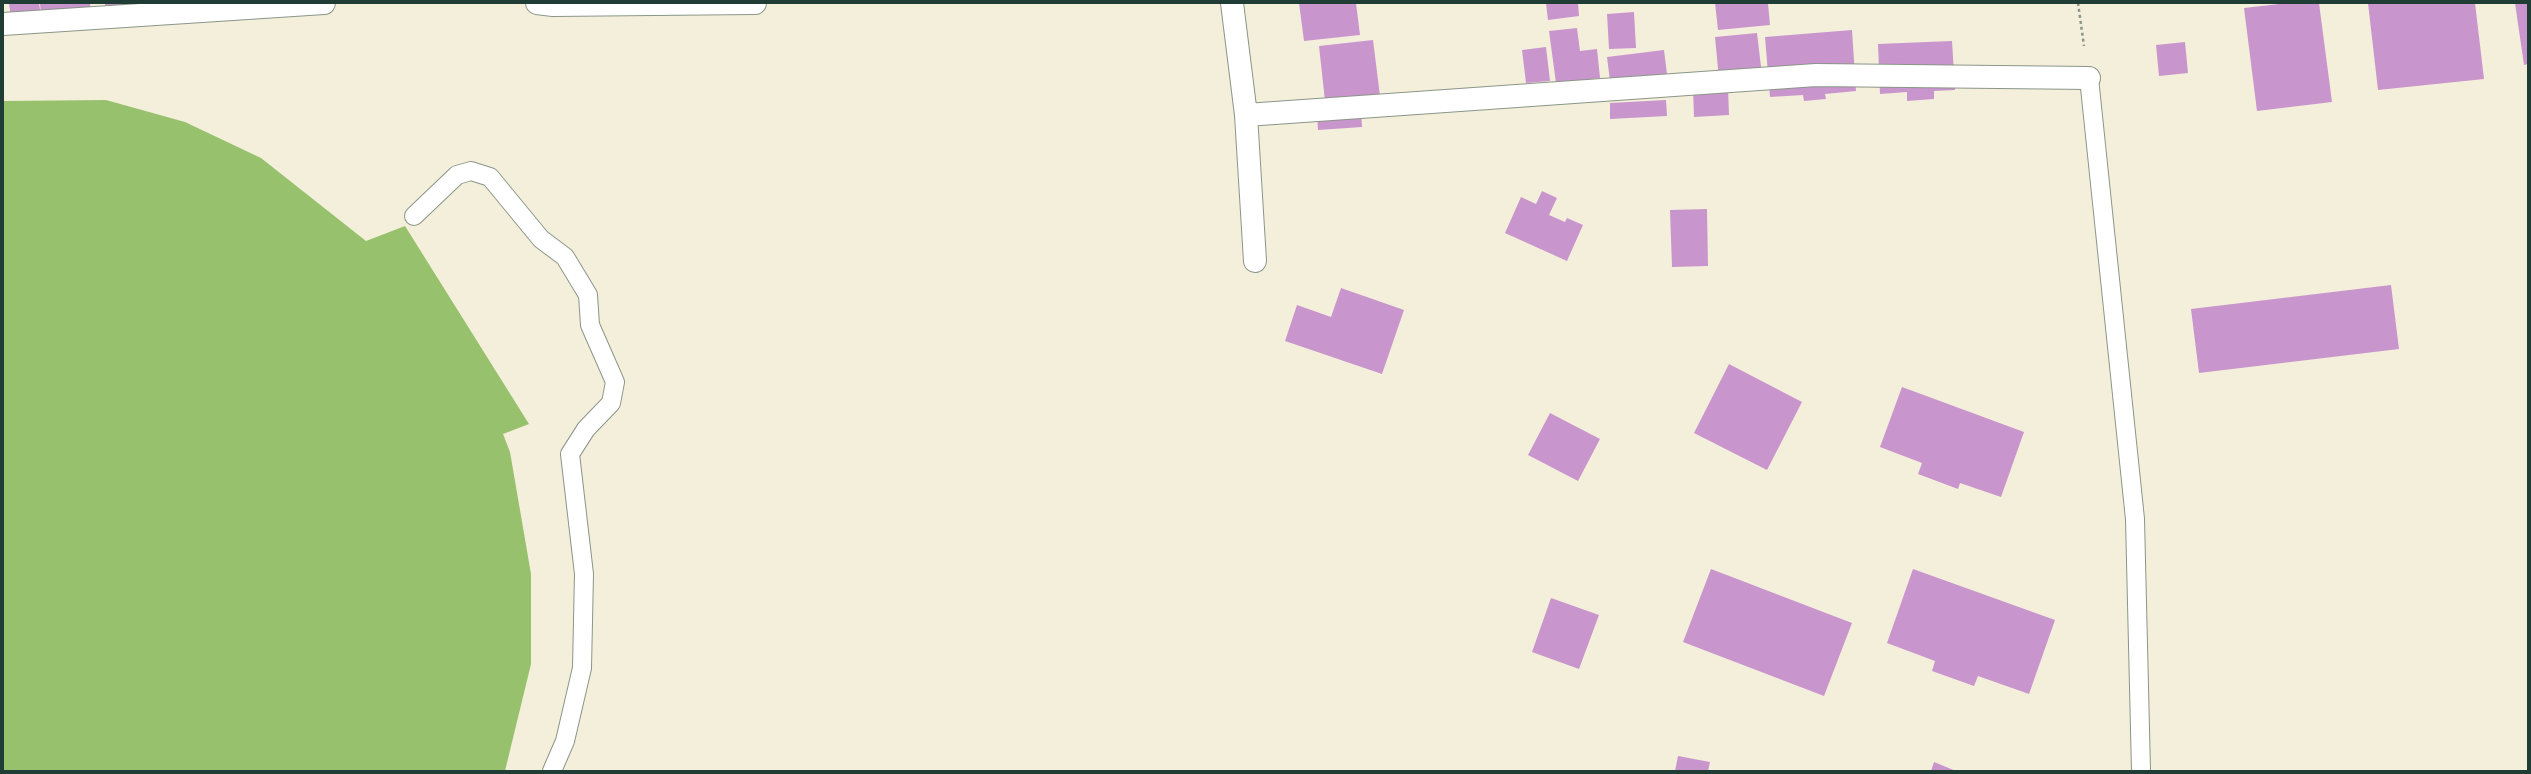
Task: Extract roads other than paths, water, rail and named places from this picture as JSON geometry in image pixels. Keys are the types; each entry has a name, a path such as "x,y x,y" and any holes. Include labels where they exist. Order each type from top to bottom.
{"street":[{"path":"3,24 324,3"},
{"path":"537,3 553,6 755,3"},
{"path":"1232,3 1246,115 1255,261"},
{"path":"1246,115 1816,75 2089,78"}],"lane":[{"path":"2089,78 2135,519 2141,771"},
{"path":"414,216 456,175 471,171 490,177 541,239 565,257 588,295 590,325 615,382 611,403 586,429 570,454 584,574 582,668 566,741 552,771"}]}
